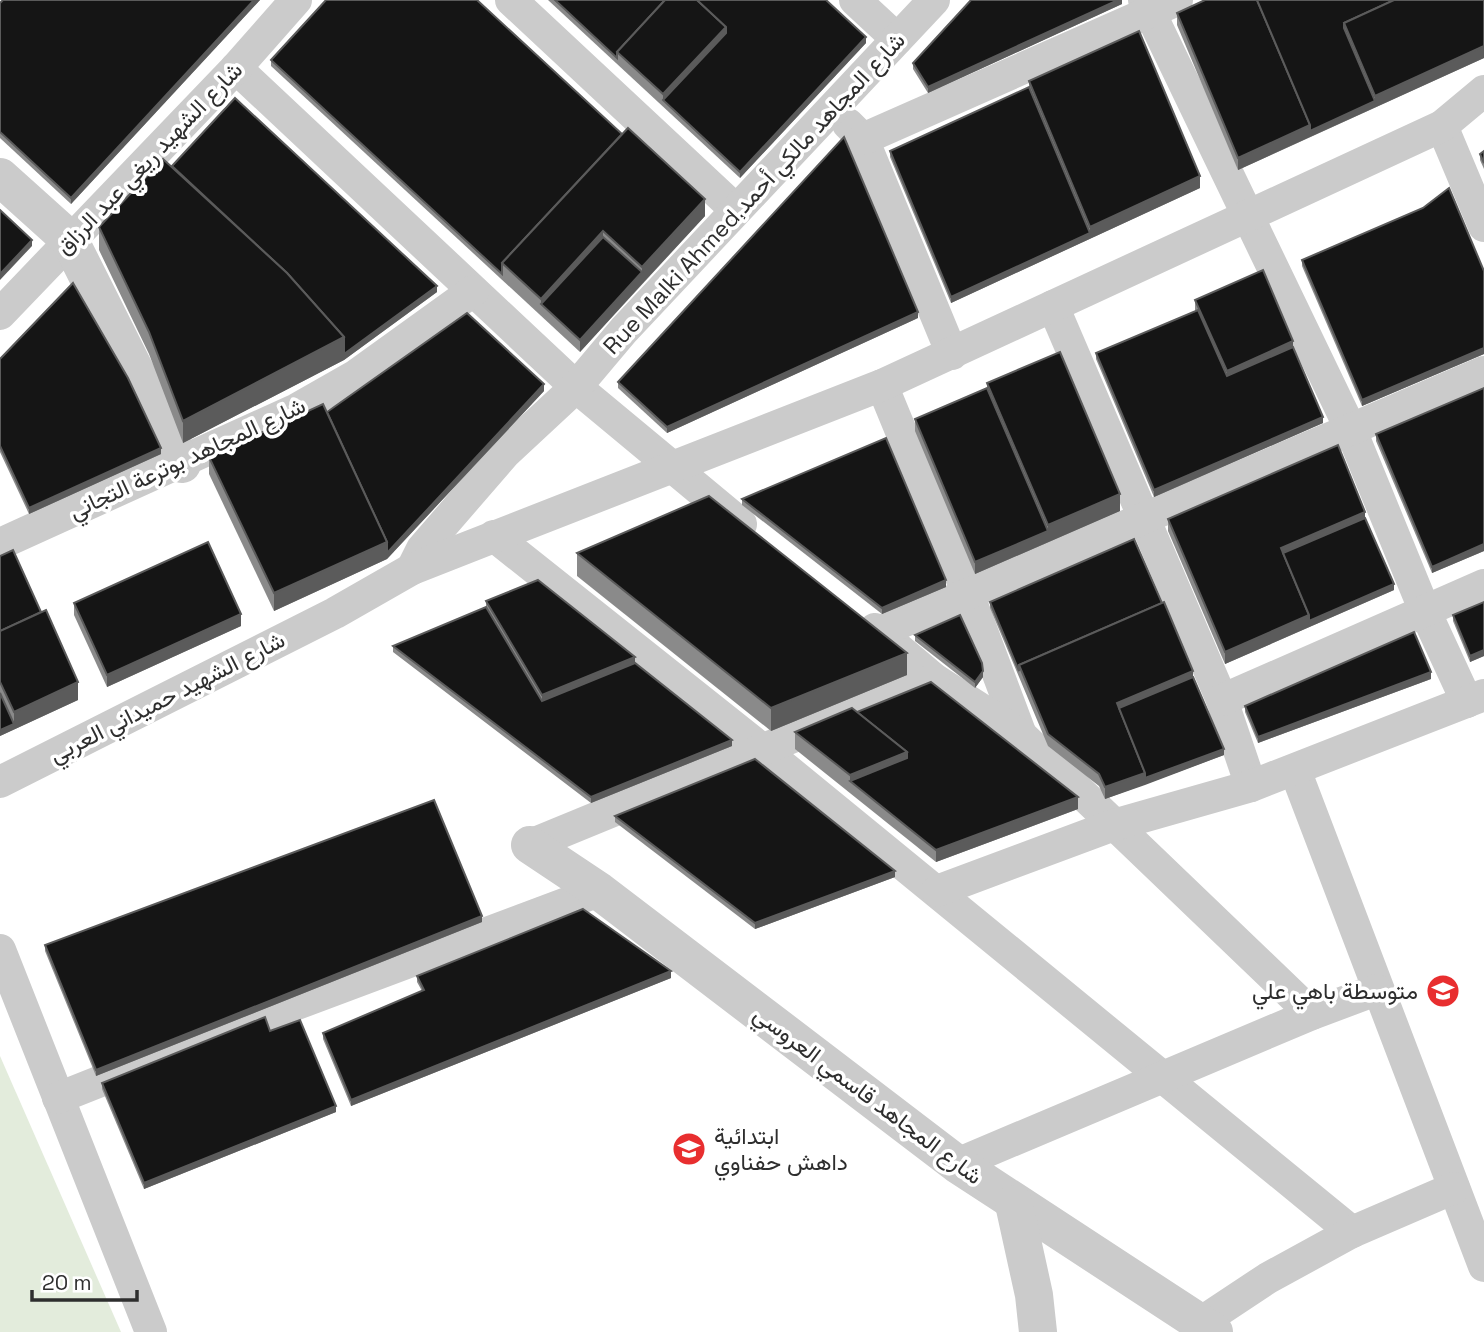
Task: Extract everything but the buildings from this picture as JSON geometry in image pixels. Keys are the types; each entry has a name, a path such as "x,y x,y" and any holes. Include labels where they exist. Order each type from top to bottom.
{"street":[{"name":"شارع الشهيد ريغي عبد الرزاق","path":"0,314 69,239 236,68 296,0"},
{"path":"511,0 736,210"},
{"path":"855,0 897,38"},
{"name":"Rue Malki Ahmed,شارع المجاهد مالكي أحمد","path":"412,569 422,550 505,453 576,387 624,330 934,0"},
{"path":"863,139 1157,4 1248,217 1350,428 1424,609 1475,698 1251,786 1114,825 937,891"},
{"path":"236,68 576,387 671,469 770,546"},
{"name":"شارع الشهيد حميداني العربي","path":"0,782 335,613 412,569 882,385 952,354 1442,126 1484,91"},
{"path":"833,109 863,139 952,354"},
{"path":"1442,126 1484,226"},
{"path":"0,177 69,239 182,464"},
{"name":"شارع المجاهد بوترعة التجاني","path":"0,544 258,429 355,376 473,291"},
{"path":"1053,306 1222,700 1251,786"},
{"path":"1312,1014 1021,735 934,679 868,623 968,594 1484,372"},
{"path":"882,385 968,594 1021,735"},
{"path":"494,536 937,891 1352,1232"},
{"path":"1222,700 1424,609 1484,585"},
{"path":"530,845 934,679"},
{"path":"1295,770 1376,990 1484,1266"},
{"name":"شارع المجاهد قاسمي العروسي","path":"530,845 599,891 957,1164 1014,1204 1207,1327"},
{"path":"58,1098 262,1017 599,891"},
{"path":"0,950 151,1332"},
{"path":"957,1164 1312,1014 1376,990"},
{"path":"1207,1327 1268,1278 1352,1232 1454,1188"},
{"path":"1014,1204 1034,1295 1038,1332"}],"green space":[{"path":"0,1056 121,1332 0,1332"}],"place":[{"name":"متوسطة باهي علي","path":"1443,991"},
{"name":"ابتدائية داهش حفناوي","path":"689,1149"}]}
